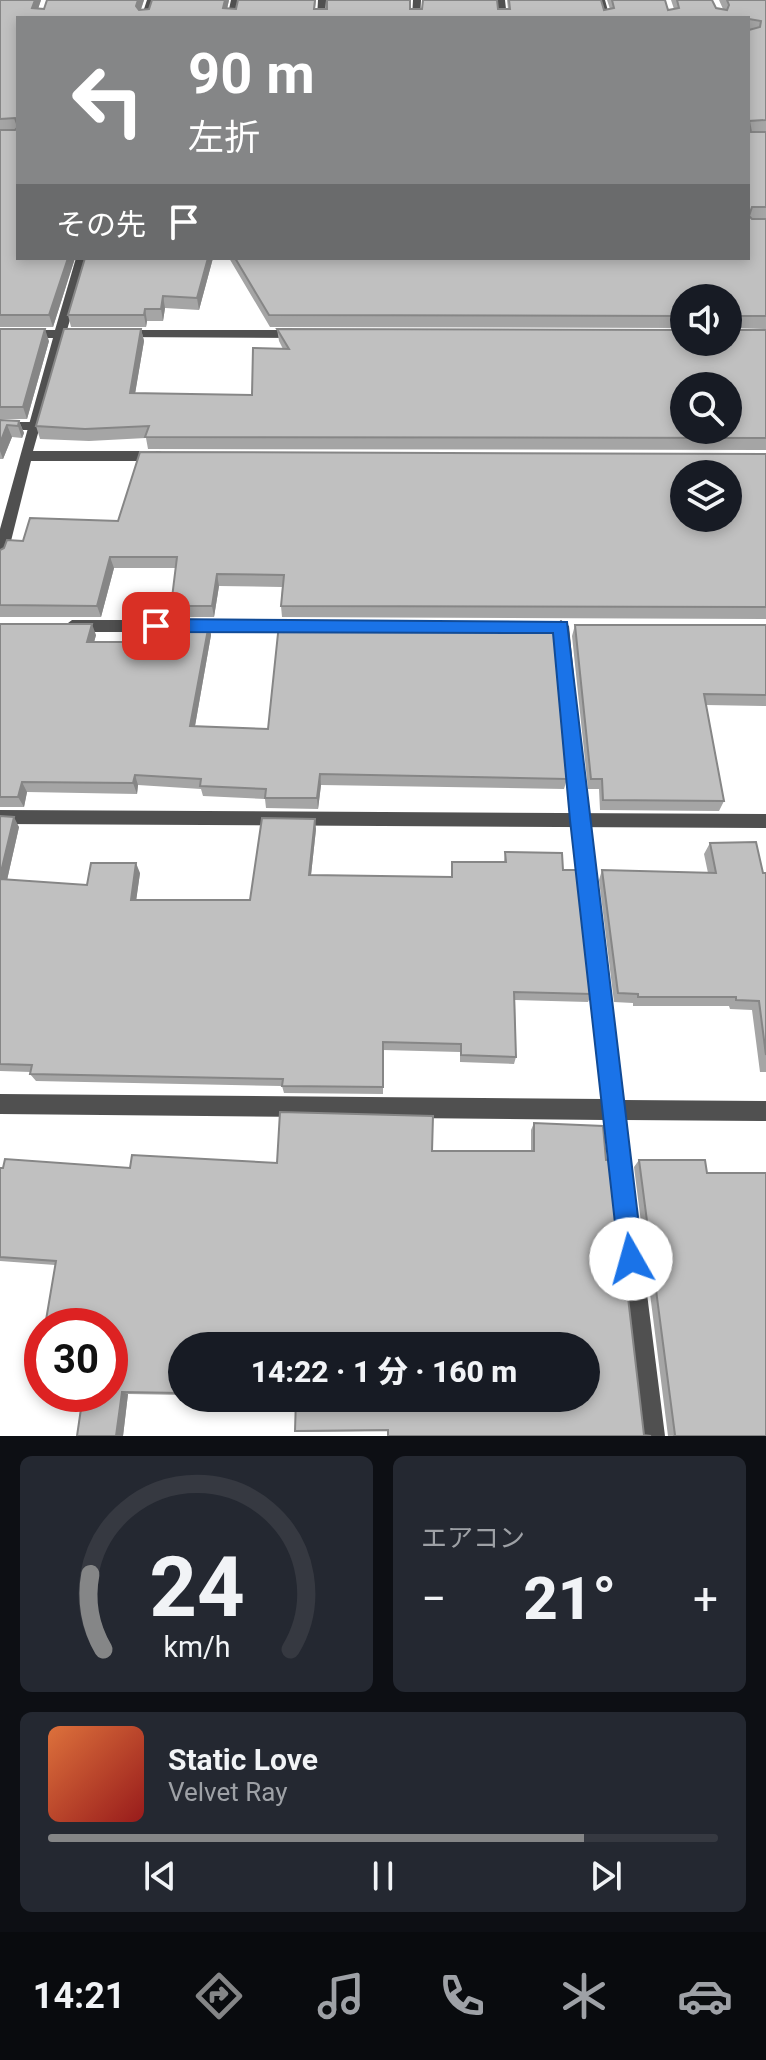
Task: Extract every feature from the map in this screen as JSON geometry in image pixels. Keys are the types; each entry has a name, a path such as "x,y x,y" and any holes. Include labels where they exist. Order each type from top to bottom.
{"street":[{"path":"0,557 25,456 81,260"},
{"path":"0,334 92,334"},
{"path":"108,334 316,334"},
{"path":"0,426 34,426"},
{"path":"25,456 183,457"},
{"path":"62,626 312,626"},
{"path":"561,626 579,820 653,1436"},
{"path":"0,817 766,821"},
{"path":"0,1104 766,1111"}],"building":[{"path":"0,0 35,0 32,8 44,9 47,0 138,0 136,6 139,10 149,9 152,0 225,0 223,8 236,9 238,0 315,0 314,9 327,9 327,0 410,0 410,9 422,9 423,0 497,0 498,9 510,9 509,0 601,0 604,10 614,8 612,0 665,0 668,10 679,8 677,0 712,0 716,8 727,10 727,0 766,0 766,120 750,121 750,30 760,27 761,21 750,19 750,16 16,16 16,121 15,118 0,119"},
{"path":"750,126 751,132 766,132 766,207 752,207 750,213"},
{"path":"16,129 16,260 67,260 49,315 0,315 0,130"},
{"path":"750,217 766,219 766,316 742,316 742,284 670,284 670,316 269,315 236,260 750,260"},
{"path":"84,260 207,260 197,298 163,296 161,309 145,309 144,315 68,315"},
{"path":"0,329 45,329 23,407 0,407"},
{"path":"64,329 141,329 130,393 252,395 253,348 289,349 277,329 670,330 670,356 742,356 742,330 766,330 766,438 742,438 742,372 670,372 670,438 145,437 149,426 85,429 36,426"},
{"path":"0,420 19,421 18,426 7,425 0,443"},
{"path":"140,452 766,454 766,607 281,606 284,575 217,574 212,606 171,606 177,557 110,557 97,606 0,605 0,550 7,540 23,541 30,518 118,521"},
{"path":"0,624 92,624 87,642 166,642 168,624 209,624 190,726 268,729 279,624 554,625 567,779 320,774 317,798 265,798 266,789 200,786 201,779 135,775 133,783 22,782 18,797 0,797"},
{"path":"575,625 766,625 766,695 704,694 724,801 603,800 602,779 591,779"},
{"path":"0,816 14,817 0,876"},
{"path":"262,818 315,819 309,875 452,877 452,862 506,862 505,852 562,853 563,870 577,870 592,994 514,992 516,1057 461,1055 461,1044 383,1042 383,1087 282,1086 283,1079 30,1074 32,1065 0,1064 0,879 87,885 91,863 136,863 131,900 250,900"},
{"path":"756,842 763,873 766,873 766,1055 759,1001 736,1000 736,997 638,997 638,994 618,993 602,870 716,873 710,843"},
{"path":"280,1112 433,1116 432,1151 534,1151 534,1123 603,1126 606,1160 612,1160 644,1435 651,1436 388,1436 388,1430 295,1431 296,1412 600,1412 600,1332 168,1332 168,1393 128,1392 128,1308 48,1308 56,1261 0,1257 0,1168 3,1168 5,1159 130,1168 132,1155 277,1163"},
{"path":"639,1160 705,1160 707,1173 766,1173 766,1436 674,1436"},
{"path":"81,1412 119,1412 116,1436 77,1436"}],"route":[{"path":"156,626 561,626 579,820 631,1259"}]}
